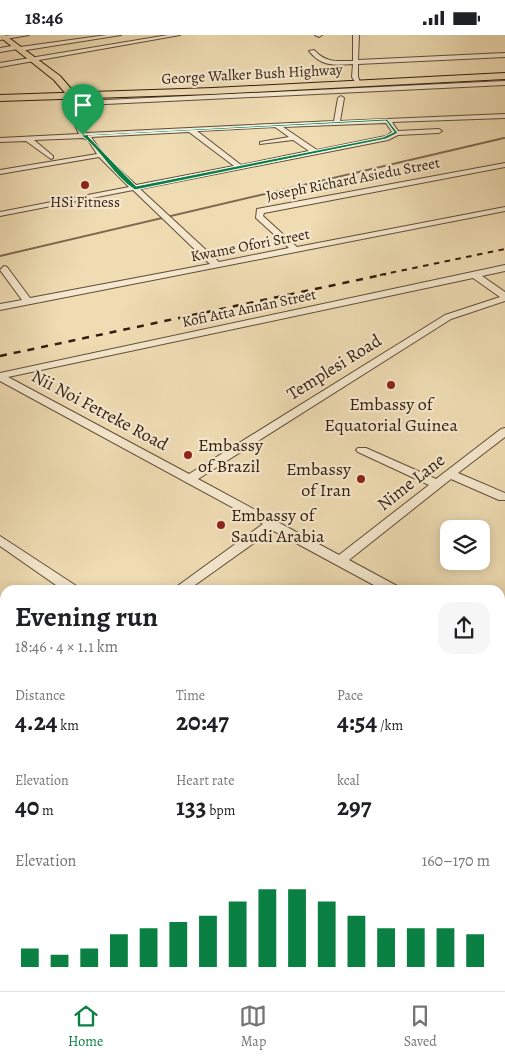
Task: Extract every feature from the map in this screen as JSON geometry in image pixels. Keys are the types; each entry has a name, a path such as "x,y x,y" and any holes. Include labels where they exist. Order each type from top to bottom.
{"highway":[{"name":"George Walker Bush Highway","path":"109,97 357,83 505,78"},
{"name":"George Walker Bush Highway","path":"109,97 505,78"},
{"path":"1,101 60,103 84,94 109,97"},
{"path":"1,101 44,97 73,99 109,97"}],"main road":[{"path":"2,37 19,48 52,76 73,99"}],"street":[{"path":"2,37 26,35"},
{"path":"0,50 118,35"},
{"path":"0,65 177,35"},
{"path":"356,35 355,62 357,83"},
{"path":"312,51 324,61 355,62 505,55"},
{"path":"218,265 101,155 88,136 73,99 505,78"},
{"path":"337,122 341,98"},
{"path":"0,140 337,122 505,116"},
{"path":"387,120 396,133"},
{"path":"276,125 315,152"},
{"path":"190,129 240,167"},
{"path":"0,214 388,138 396,133 439,131"},
{"path":"262,143 294,137"},
{"path":"27,138 51,157"},
{"path":"0,172 101,155"},
{"name":"Joseph Richard Asiedu Street","path":"296,250 258,216 260,211 505,165"},
{"name":"Kwame Ofori Street","path":"0,307 505,209"},
{"name":"Kofi Atta Annan Street","path":"0,376 505,268"},
{"path":"4,269 28,302"},
{"path":"475,275 505,297"},
{"name":"Templesi Road","path":"189,479 448,317 505,297"},
{"name":"Nii Noi Fetreke Road","path":"0,376 385,585"},
{"name":"Nime Lane","path":"339,561 505,431"},
{"path":"362,450 437,484"},
{"path":"450,474 503,497"},
{"path":"185,585 272,524"},
{"path":"0,540 66,585"}],"waterway":[{"path":"0,256 502,139"}],"railway":[{"path":"380,275 505,249"},
{"path":"0,356 386,274"}],"place":[{"name":"HSi Fitness","path":"85,185"},
{"name":"Embassy of Equatorial Guinea","path":"391,385"},
{"name":"Embassy of Brazil","path":"188,455"},
{"name":"Embassy of Iran","path":"361,479"},
{"name":"Embassy of Saudi Arabia","path":"221,525"}],"route":[{"path":"387,120 396,133 385,139 135,188 101,155 90,139 83,135 387,120"}]}
